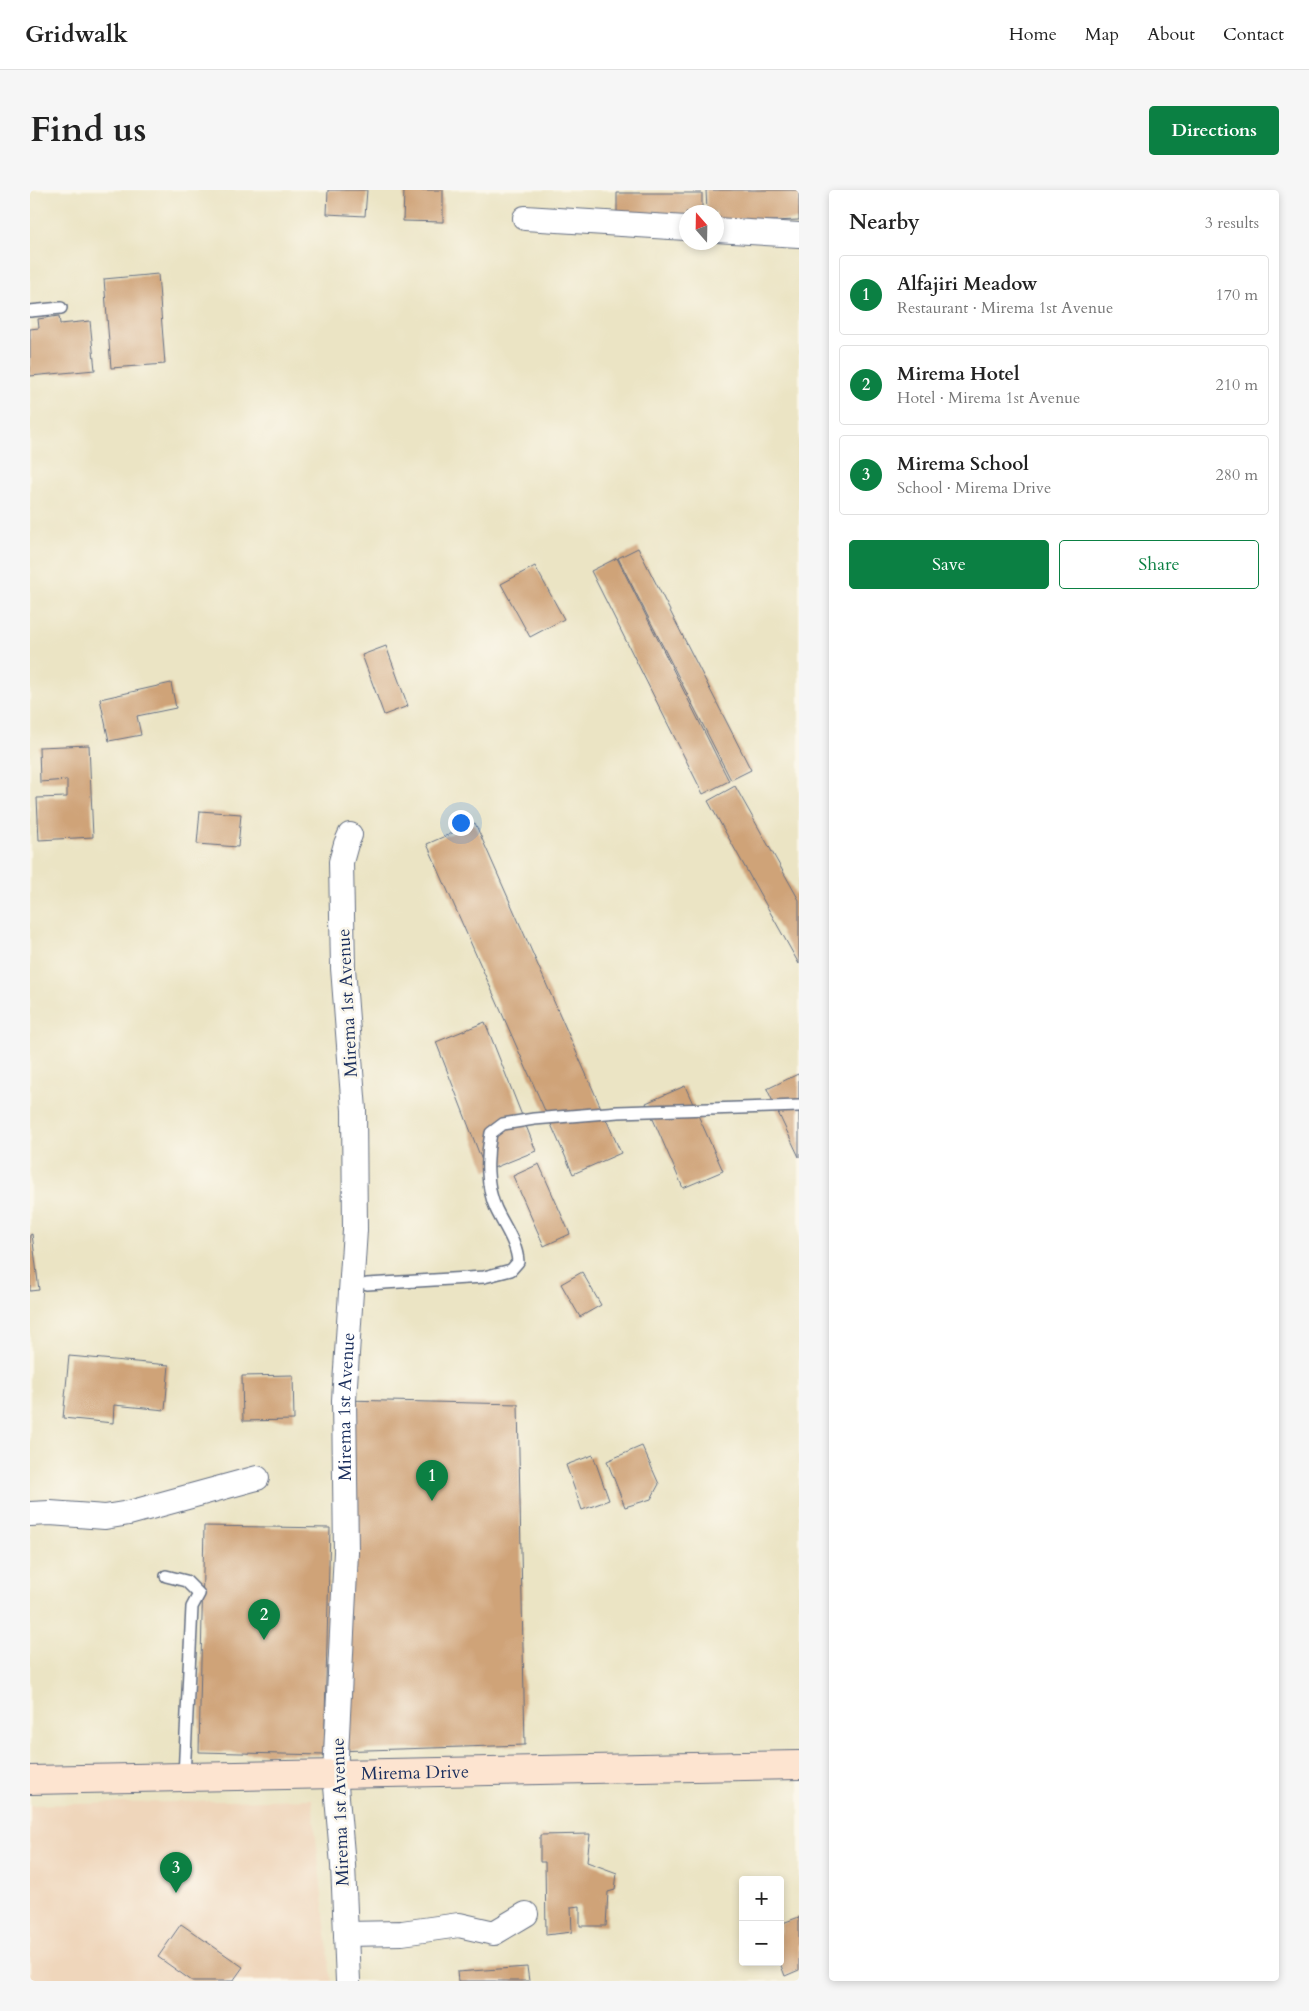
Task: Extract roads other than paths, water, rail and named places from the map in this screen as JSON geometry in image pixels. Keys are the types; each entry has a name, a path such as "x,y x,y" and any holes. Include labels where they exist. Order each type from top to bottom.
{"street":[{"path":"525,218 679,228"},
{"path":"724,230 799,235"},
{"name":"Mirema 1st Avenue","path":"348,1981 343,1865 335,1775 346,1552 344,1400 355,1230 354,1110 344,968 342,871 346,844 350,835"},
{"path":"30,1514 50,1513 105,1517 129,1513 257,1478"},
{"name":"Mirema Drive","path":"30,1780 799,1765"},
{"path":"346,1934 402,1933 459,1925 494,1932 526,1914"}],"lane":[{"path":"30,311 61,308"},
{"path":"367,1284 484,1277 511,1270 518,1262 518,1253 495,1208 491,1192 487,1153 491,1133 503,1124 534,1119 618,1112 799,1106"},
{"path":"166,1576 186,1582 199,1594 192,1607 184,1777"}],"place":[{"name":"Alfajiri Meadow","path":"432,1501"},
{"name":"Mirema Hotel","path":"264,1640"},
{"name":"Mirema School","path":"176,1893"}]}
